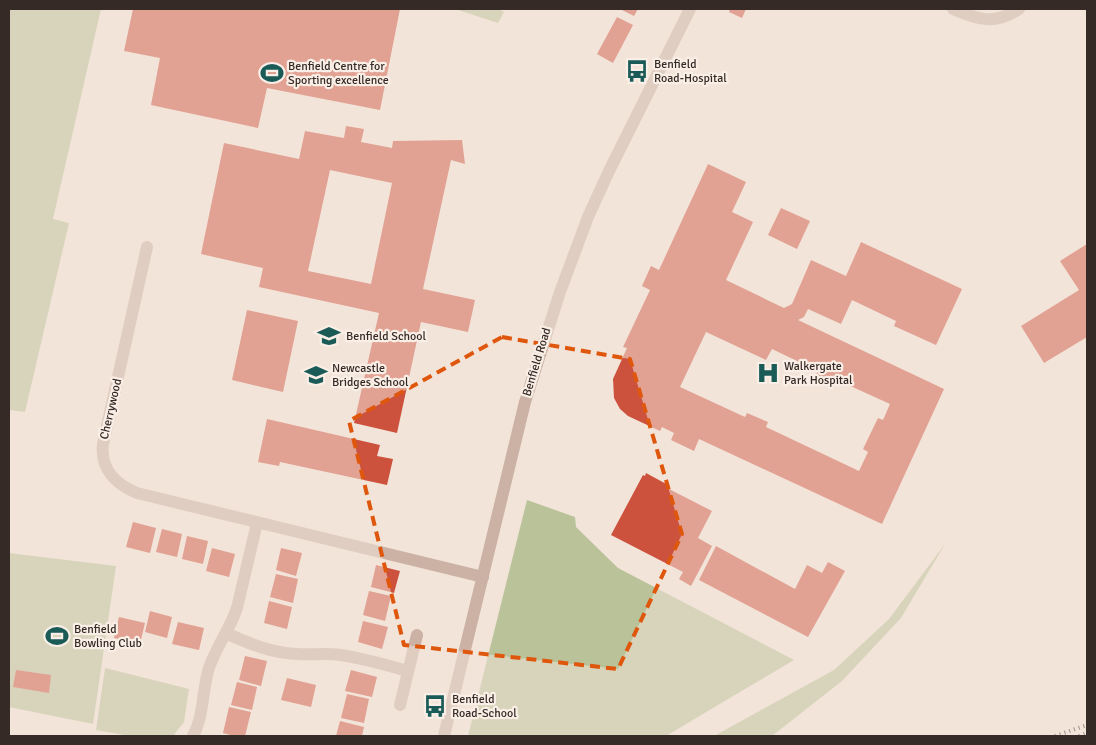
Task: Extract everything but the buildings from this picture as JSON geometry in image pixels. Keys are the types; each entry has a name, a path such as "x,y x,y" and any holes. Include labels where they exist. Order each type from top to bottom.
{"street":[{"name":"Benfield Road","path":"444,736 525,402 541,346 588,217 690,9"},
{"path":"953,9 973,17 990,20 1004,17 1019,9"},
{"name":"Cherrywood","path":"147,247 103,444 104,465 113,479 128,490 137,493 483,577"},
{"path":"193,736 198,724 210,665 237,608 257,523"},
{"path":"226,633 256,646 275,651 344,656 408,671"},
{"path":"400,705 417,635"}],"highlighted area":[{"path":"502,337 630,359 682,534 618,669 404,645 349,421"}],"green space":[{"path":"9,9 101,9 53,219 69,223 25,412 9,410"},
{"path":"455,9 498,9 504,12 498,23"},
{"path":"527,500 575,517 576,527 618,568 794,660 666,736 468,736"},
{"path":"945,544 901,618 842,681 772,736 714,736 834,670 889,619"},
{"name":"Benfield Bowling Club","path":"9,553 116,566 93,724 9,707"},
{"path":"105,668 189,689 184,722 173,736 130,736 96,730"}],"railway":[{"path":"1055,736 1087,725"},
{"path":"1079,736 1087,733"}],"place":[{"name":"Benfield Road-Hospital","path":"637,71"},
{"name":"Benfield Centre for Sporting excellence","path":"272,73"},
{"name":"Benfield School","path":"329,336"},
{"name":"Walkergate Park Hospital","path":"768,373"},
{"name":"Newcastle Bridges School","path":"316,375"},
{"name":"Benfield Bowling Club","path":"57,636"},
{"name":"Benfield Road-School","path":"435,706"}]}
